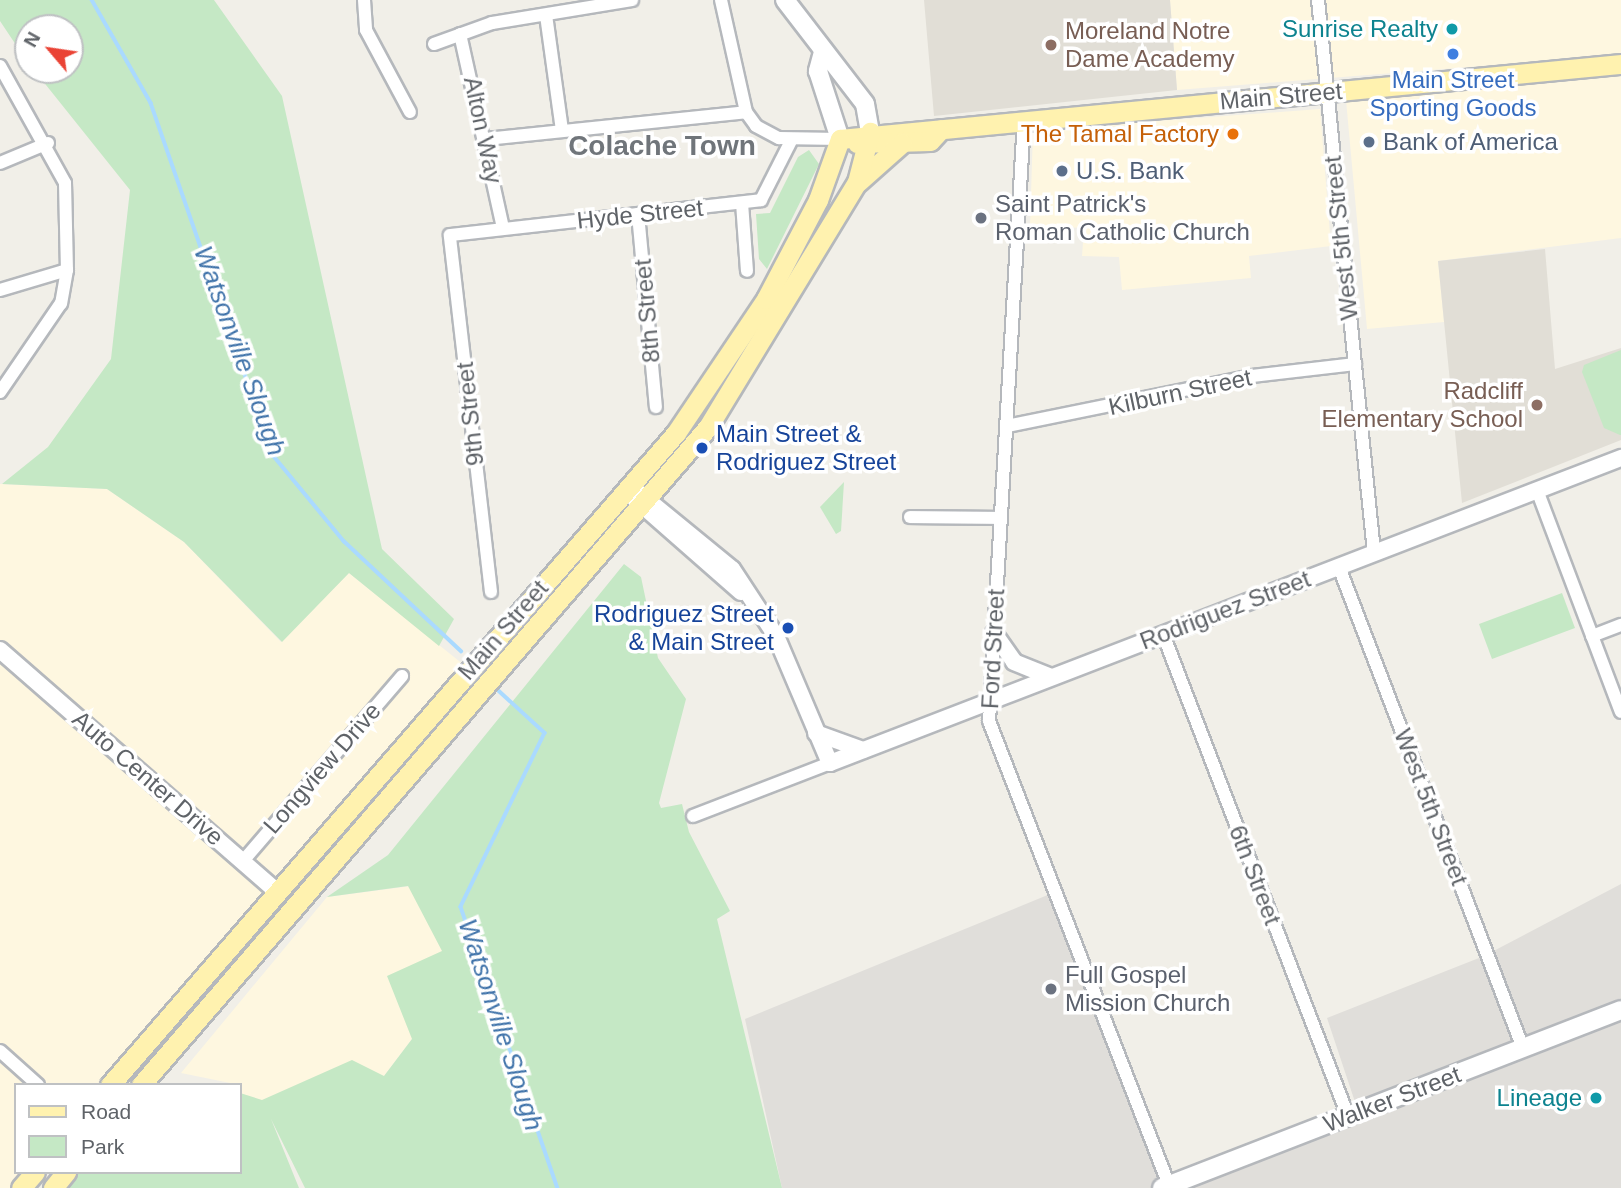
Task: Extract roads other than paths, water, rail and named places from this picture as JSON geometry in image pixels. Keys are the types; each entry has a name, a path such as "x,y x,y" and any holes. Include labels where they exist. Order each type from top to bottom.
{"main road":[{"path":"785,0 864,104 870,139"},
{"path":"823,52 818,71 837,114 840,139"},
{"name":"Main Street","path":"870,139 1024,120 1621,64"},
{"name":"Main Street","path":"112,1083 628,488 740,342 818,200 840,139 902,143 930,141 941,129"},
{"name":"Main Street","path":"143,1083 645,502 751,367 857,182 870,139"},
{"path":"857,182 902,143"},
{"name":"Auto Center Drive","path":"276,891 294,907"},
{"name":"Walker Street","path":"1167,1187 1621,1010"},
{"path":"21,1188 32,1174"},
{"path":"52,1188 64,1174"}],"street":[{"path":"364,0 366,30 410,112"},
{"path":"434,44 460,34 632,0"},
{"path":"721,0 746,112 762,131 792,139 840,139"},
{"name":"West 5th Street","path":"1318,0 1374,552"},
{"path":"546,15 562,130"},
{"name":"Alton Way","path":"460,34 486,139 503,228"},
{"path":"0,66 48,144 65,183 67,270 61,303 0,393"},
{"path":"486,139 746,112"},
{"name":"Ford Street","path":"1024,120 989,721 1167,1187"},
{"name":"Hyde Street","path":"450,235 761,200 792,139"},
{"path":"0,163 48,144"},
{"path":"742,203 747,271"},
{"name":"8th Street","path":"638,214 656,407"},
{"name":"9th Street","path":"450,235 491,593"},
{"path":"0,289 67,270"},
{"name":"Kilburn Street","path":"1007,426 1252,376 1354,364"},
{"name":"Rodriguez Street","path":"692,816 1621,458"},
{"path":"628,488 723,560 776,636 830,763"},
{"path":"1537,490 1621,712"},
{"path":"910,517 1000,518"},
{"name":"West 5th Street","path":"1339,566 1523,1048"},
{"path":"1592,636 1621,625"},
{"path":"994,633 1014,662 1051,677"},
{"name":"6th Street","path":"1163,634 1348,1116"},
{"name":"Auto Center Drive","path":"0,650 276,891"},
{"name":"Longview Drive","path":"243,861 402,676"},
{"path":"817,733 866,750"},
{"path":"0,1051 36,1083"}],"waterway":[{"name":"Watsonville Slough","path":"92,0 151,103 273,455 344,541 461,651"},
{"name":"Watsonville Slough","path":"497,689 545,733 461,907 558,1188"}],"place":[{"name":"Sunrise Realty","path":"1452,29"},
{"name":"Moreland Notre Dame Academy","path":"1051,45"},
{"name":"Main Street Sporting Goods","path":"1453,54"},
{"name":"The Tamal Factory","path":"1233,134"},
{"name":"Bank of America","path":"1369,142"},
{"name":"U.S. Bank","path":"1062,171"},
{"name":"Saint Patrick's Roman Catholic Church","path":"981,218"},
{"name":"Radcliff Elementary School","path":"1537,405"},
{"name":"Main Street & Rodriguez Street","path":"702,448"},
{"name":"Rodriguez Street & Main Street","path":"788,628"},
{"name":"Full Gospel Mission Church","path":"1051,989"},
{"name":"Lineage","path":"1596,1098"}],"district":[{"name":"Colache Town","path":"662,146"}]}
